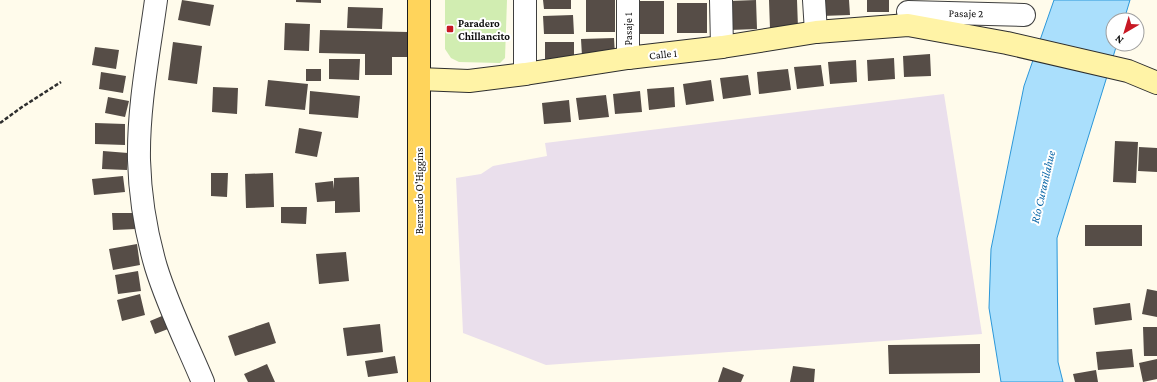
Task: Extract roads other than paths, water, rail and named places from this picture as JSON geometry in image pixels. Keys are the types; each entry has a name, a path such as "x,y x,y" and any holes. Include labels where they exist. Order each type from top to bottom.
{"main road":[{"name":"Bernardo O'Higgins","path":"419,0 419,382"}],"street":[{"path":"156,0 143,95 140,134 139,159 142,199 157,267 170,305 203,382"},
{"path":"525,0 525,74"},
{"name":"Pasaje 1","path":"628,0 628,58"},
{"path":"721,0 722,47"},
{"path":"814,0 816,32"},
{"name":"Calle 1","path":"419,79 469,81 525,74 628,58 722,47 816,32 908,12 1006,43 1128,71 1157,83"},
{"name":"Pasaje 2","path":"908,12 1024,14"}],"water":[{"name":"Río Curanilahue","path":"1054,0 1130,0 1126,12 1105,12 1105,52 1115,52 1057,238 1058,362 1063,382 1001,382 989,308 991,249 1024,86"}],"place":[{"name":"Paradero Chillancito","path":"450,29"}]}
